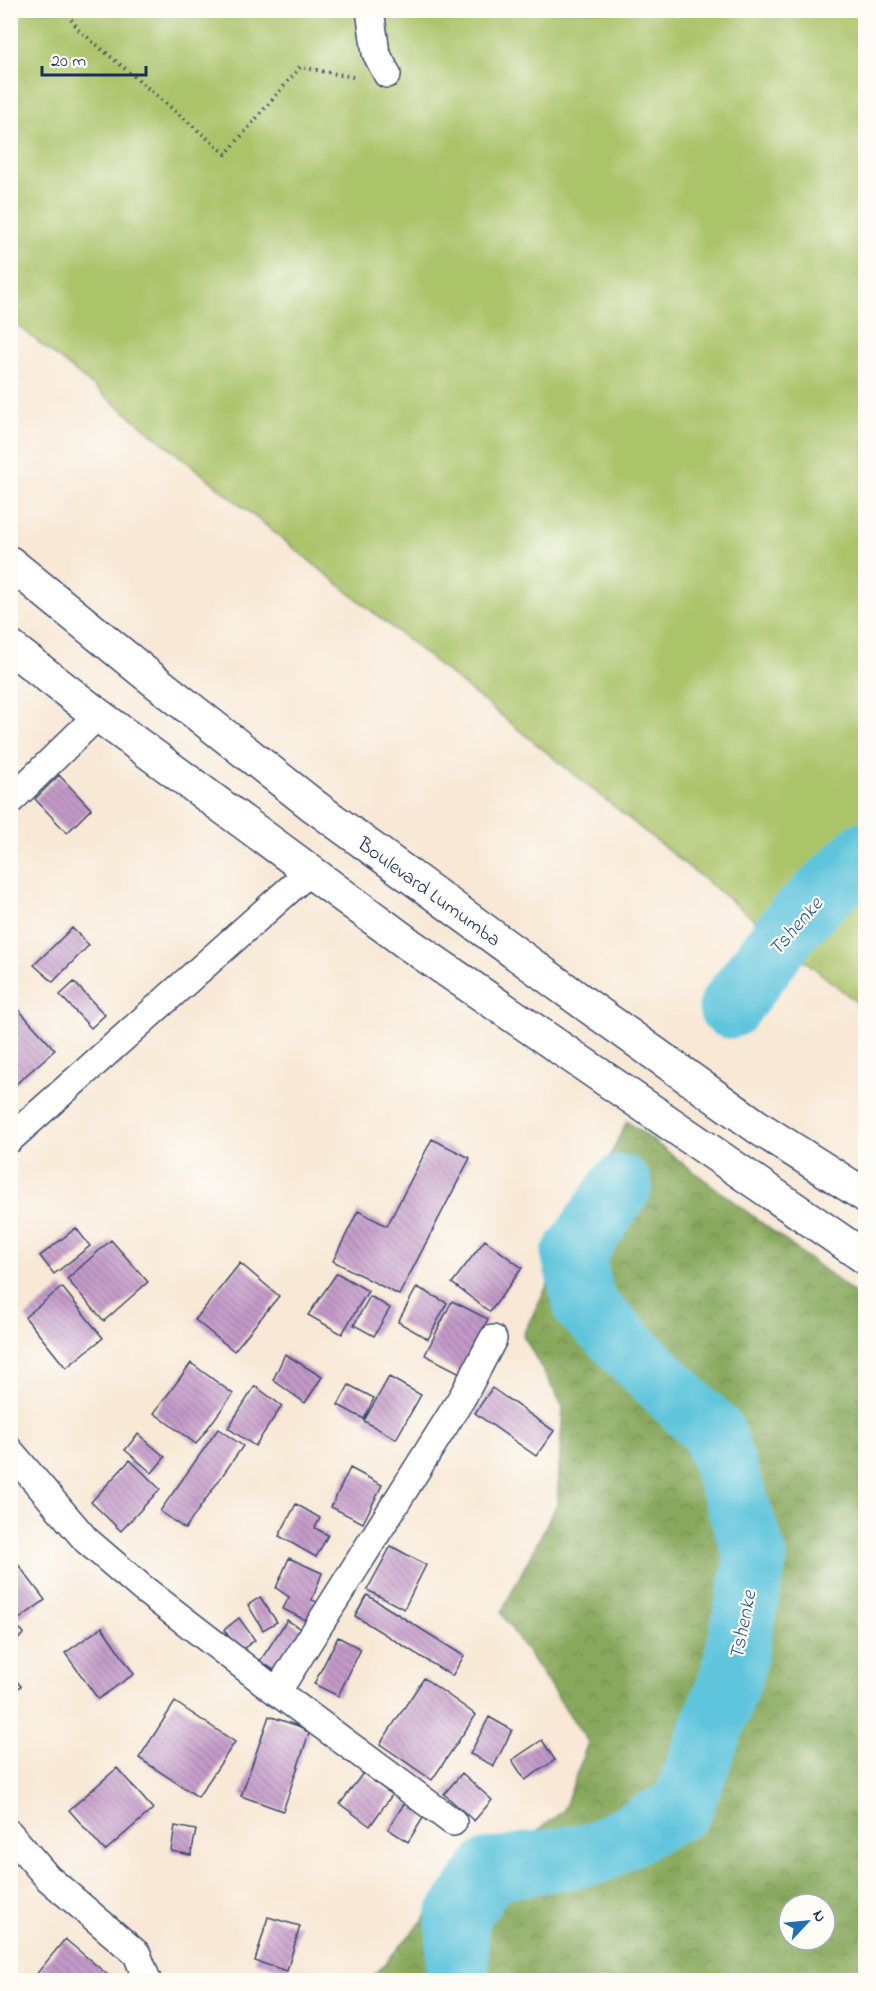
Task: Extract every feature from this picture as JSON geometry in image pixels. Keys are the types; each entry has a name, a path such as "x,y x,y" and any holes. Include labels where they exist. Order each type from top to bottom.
{"highway":[{"name":"Boulevard Lumumba","path":"10,563 314,806 762,1130 866,1196"},
{"path":"10,647 98,715 410,945 866,1258"}],"street":[{"path":"370,10 376,53 387,74"},
{"path":"10,801 98,715"},
{"path":"10,1139 309,872"},
{"path":"277,1692 463,1396 493,1339"},
{"path":"10,1451 86,1540 142,1588 277,1692 453,1822"},
{"path":"10,1834 48,1878 137,1954 147,1980"}],"path":[{"path":"64,10 79,30 226,154 300,67 373,81 387,74"}],"green space":[{"path":"10,11 865,11 865,1009 11,320"},
{"path":"627,1121 865,1301 865,1980 370,1980 438,1903 507,1855 564,1810 588,1742 501,1613 557,1504 563,1407 523,1335"}],"building":[{"path":"59,775 91,809 67,833 35,799"},
{"path":"72,928 89,945 53,982 34,965"},
{"path":"74,982 105,1015 91,1028 60,995"},
{"path":"10,1000 55,1050 16,1084 10,1078"},
{"path":"432,1139 470,1158 399,1295 333,1261 358,1211 387,1226"},
{"path":"76,1228 90,1246 54,1274 40,1256"},
{"path":"111,1240 148,1282 104,1321 67,1279"},
{"path":"485,1240 522,1268 490,1312 452,1283"},
{"path":"240,1263 279,1296 234,1351 195,1320"},
{"path":"337,1273 368,1291 342,1334 308,1315"},
{"path":"62,1287 103,1338 66,1368 25,1317"},
{"path":"417,1287 447,1303 428,1339 398,1322"},
{"path":"370,1296 390,1308 374,1336 354,1325"},
{"path":"452,1301 488,1319 460,1373 425,1355"},
{"path":"285,1354 322,1377 305,1403 273,1380"},
{"path":"191,1363 233,1394 196,1444 154,1413"},
{"path":"389,1377 421,1395 396,1439 364,1421"},
{"path":"349,1385 374,1398 364,1419 338,1405"},
{"path":"255,1386 282,1406 255,1446 228,1428"},
{"path":"492,1388 554,1431 536,1456 475,1413"},
{"path":"218,1429 243,1446 185,1529 160,1511"},
{"path":"138,1434 165,1457 152,1473 125,1450"},
{"path":"130,1460 160,1489 121,1531 91,1502"},
{"path":"350,1468 382,1485 363,1523 331,1507"},
{"path":"296,1504 320,1518 315,1528 328,1535 316,1557 279,1536"},
{"path":"391,1546 426,1565 404,1609 367,1590"},
{"path":"289,1558 322,1573 312,1600 325,1605 309,1622 283,1609 289,1597 276,1588"},
{"path":"17,1563 45,1600 19,1619 10,1608 10,1568"},
{"path":"367,1595 464,1656 452,1676 355,1616"},
{"path":"260,1597 277,1622 263,1630 248,1605"},
{"path":"239,1618 255,1640 240,1651 224,1630"},
{"path":"10,1619 24,1633 10,1647"},
{"path":"287,1620 310,1635 283,1676 260,1661"},
{"path":"102,1627 134,1674 98,1699 65,1653"},
{"path":"338,1637 361,1649 338,1696 314,1684"},
{"path":"10,1674 21,1686 10,1695"},
{"path":"424,1678 476,1715 432,1780 380,1744"},
{"path":"175,1702 235,1742 198,1797 139,1758"},
{"path":"269,1716 310,1730 283,1811 241,1796"},
{"path":"489,1717 512,1730 494,1766 470,1754"},
{"path":"542,1740 555,1760 525,1780 512,1760"},
{"path":"117,1768 153,1809 105,1851 69,1810"},
{"path":"363,1773 392,1795 370,1826 340,1804"},
{"path":"462,1773 492,1800 474,1821 444,1794"},
{"path":"405,1802 425,1815 408,1842 388,1829"},
{"path":"175,1826 196,1830 191,1855 171,1851"},
{"path":"268,1917 300,1926 287,1971 255,1961"},
{"path":"65,1939 109,1976 105,1980 38,1980 34,1977"}],"waterway":[{"name":"Tshenke","path":"730,1007 793,923 866,852"},
{"name":"Tshenke","path":"458,1980 457,1917 490,1870 596,1853 682,1807 732,1675 756,1558 713,1432 585,1306 573,1256 621,1186"}]}
